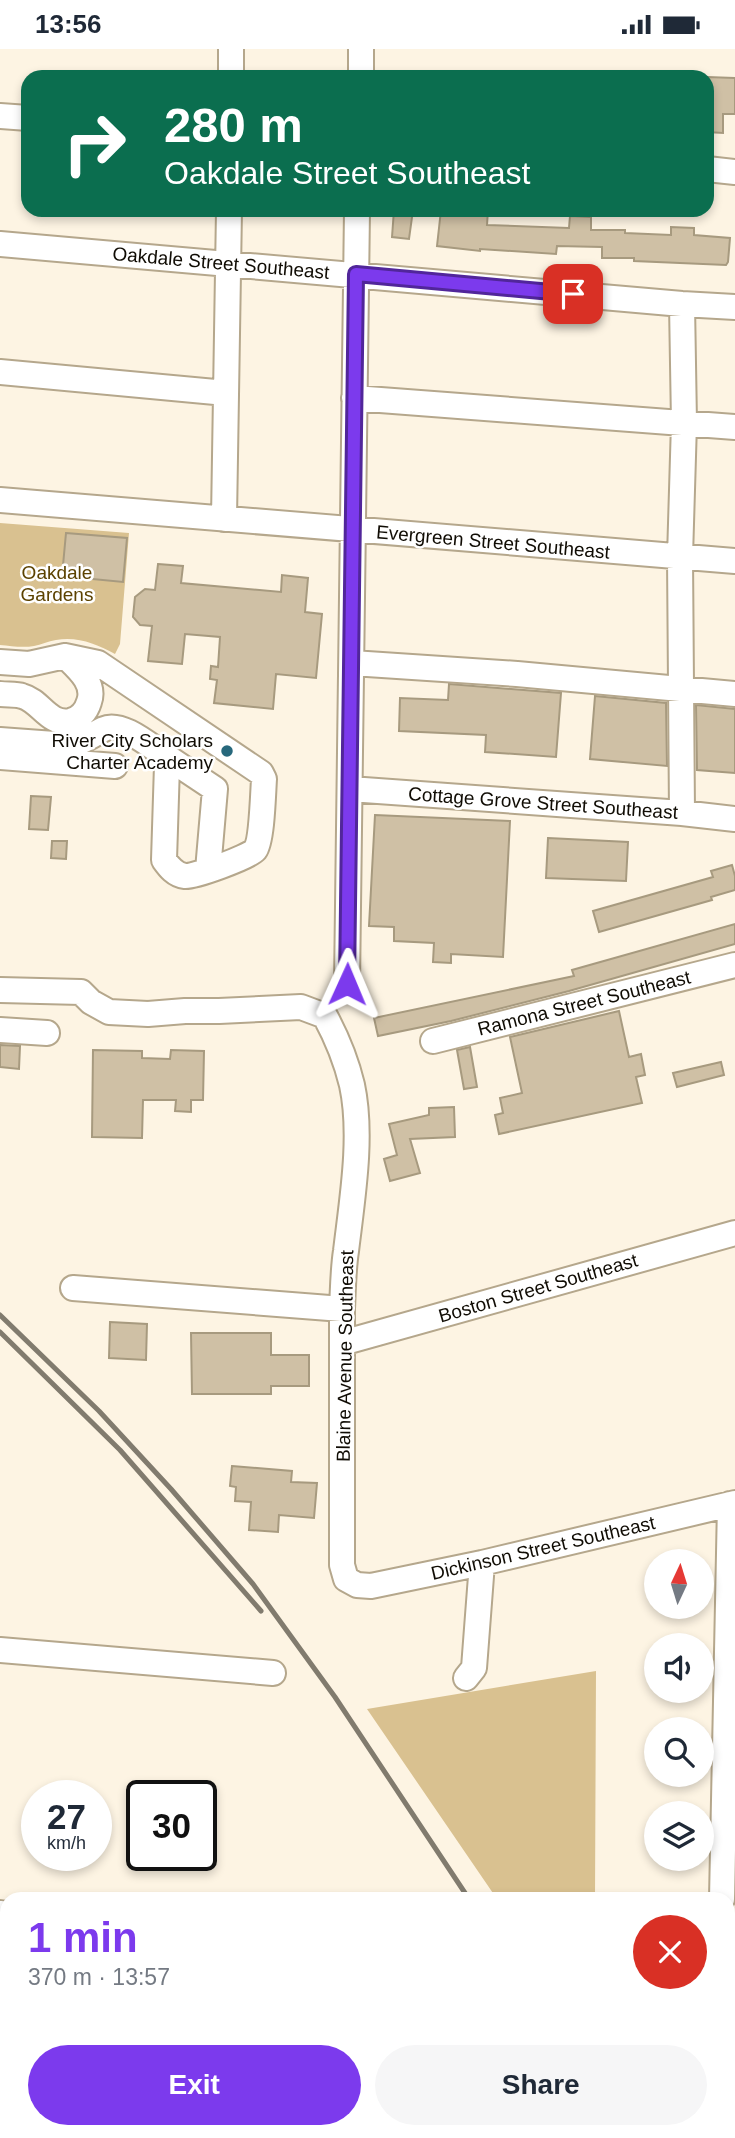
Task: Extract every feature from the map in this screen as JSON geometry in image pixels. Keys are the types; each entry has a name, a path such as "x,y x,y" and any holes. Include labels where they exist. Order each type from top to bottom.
{"street":[{"path":"231,49 231,70"},
{"path":"360,70 361,49"},
{"path":"0,115 21,117"},
{"path":"714,170 735,172"},
{"path":"224,519 229,217"},
{"path":"347,984 357,217"},
{"name":"Oakdale Street Southeast","path":"0,244 735,307"},
{"path":"682,304 682,813"},
{"path":"0,372 226,393"},
{"path":"354,398 735,427"},
{"name":"Evergreen Street Southeast","path":"0,500 735,561"},
{"path":"0,662 29,664 65,656 98,663 261,773 264,779 256,849 244,858 192,876 181,876 172,870 164,860 167,765 164,755"},
{"path":"0,694 23,696 51,718 64,722 78,719 90,699 89,687 83,674 65,656"},
{"path":"352,663 517,674 735,694"},
{"path":"0,740 68,745 118,726 215,789 208,870"},
{"path":"0,757 115,766"},
{"name":"Cottage Grove Street Southeast","path":"350,789 735,819"},
{"name":"Ramona Street Southeast","path":"433,1041 735,965"},
{"name":"Blaine Avenue Southeast","path":"0,990 81,992 91,1002 109,1012 148,1014 301,1007 325,1016 340,1043 352,1084 356,1133 355,1174 342,1309 342,1565 346,1579 352,1583"},
{"path":"0,1030 47,1033"},
{"name":"Boston Street Southeast","path":"342,1343 735,1233"},
{"path":"73,1288 342,1309"},
{"path":"722,1892 733,1504"},
{"name":"Dickinson Street Southeast","path":"352,1583 371,1586 482,1563 733,1504"},
{"path":"466,1678 474,1668 482,1563"},
{"path":"0,1650 273,1673"}],"green space":[{"name":"Oakdale Gardens","path":"0,523 129,533 120,644 115,654 94,644 72,639 30,647 0,645"},
{"path":"596,1671 595,1892 492,1892 367,1709"}],"building":[{"path":"714,77 735,78 735,114 723,114 723,133 714,132"},
{"path":"393,217 412,217 409,239 392,237"},
{"path":"440,217 488,217 487,225 569,228 570,217 591,217 591,230 625,230 625,233 671,235 671,227 694,228 694,235 730,238 726,265 602,258 602,247 557,246 556,254 480,251 437,246"},
{"path":"66,533 127,538 123,582 62,576"},
{"name":"River City Scholars Charter Academy","path":"158,564 183,566 181,583 281,592 282,575 308,578 305,612 322,614 316,678 276,674 273,709 214,703 217,680 210,679 211,666 218,667 220,637 185,634 182,664 148,661 152,626 140,625 133,617 135,597 145,589 155,590"},
{"path":"449,684 561,693 556,757 485,752 486,735 399,731 400,698 448,700"},
{"path":"595,696 666,703 667,766 590,759"},
{"path":"696,705 735,709 735,773 697,770"},
{"path":"31,796 51,797 48,830 29,829"},
{"path":"375,815 510,821 503,957 451,954 451,963 433,962 434,943 394,941 394,927 369,926"},
{"path":"548,838 628,842 626,881 546,878"},
{"path":"52,841 67,841 66,859 51,858"},
{"path":"732,865 735,890 711,897 712,900 599,932 593,911 713,877 711,871"},
{"path":"735,924 735,944 569,991 451,1021 378,1036 374,1018 574,976 572,970"},
{"path":"619,1011 629,1057 641,1054 645,1075 636,1077 642,1103 499,1134 495,1115 503,1113 500,1098 522,1093 510,1037"},
{"path":"0,1045 20,1046 19,1069 0,1067"},
{"path":"470,1047 477,1087 464,1089 457,1050"},
{"path":"93,1050 142,1051 142,1058 170,1059 171,1050 204,1051 203,1100 191,1100 191,1112 175,1111 176,1100 143,1100 142,1138 92,1137"},
{"path":"721,1062 724,1075 677,1087 673,1073"},
{"path":"454,1107 455,1137 410,1139 420,1173 390,1181 384,1159 397,1155 389,1124 429,1115 429,1108"},
{"path":"110,1322 147,1324 146,1360 109,1358"},
{"path":"191,1333 271,1333 271,1355 309,1355 309,1386 271,1386 271,1394 192,1394"},
{"path":"232,1466 292,1471 291,1482 317,1483 314,1518 279,1515 278,1532 249,1530 251,1502 235,1501 236,1487 230,1486"}],"railway":[{"path":"0,1315 99,1411 253,1584 335,1697 464,1892"},
{"path":"0,1332 120,1450 261,1611"}],"place":[{"name":"River City Scholars Charter Academy","path":"227,751"}],"route":[{"path":"347,984 356,274 573,294"}]}
